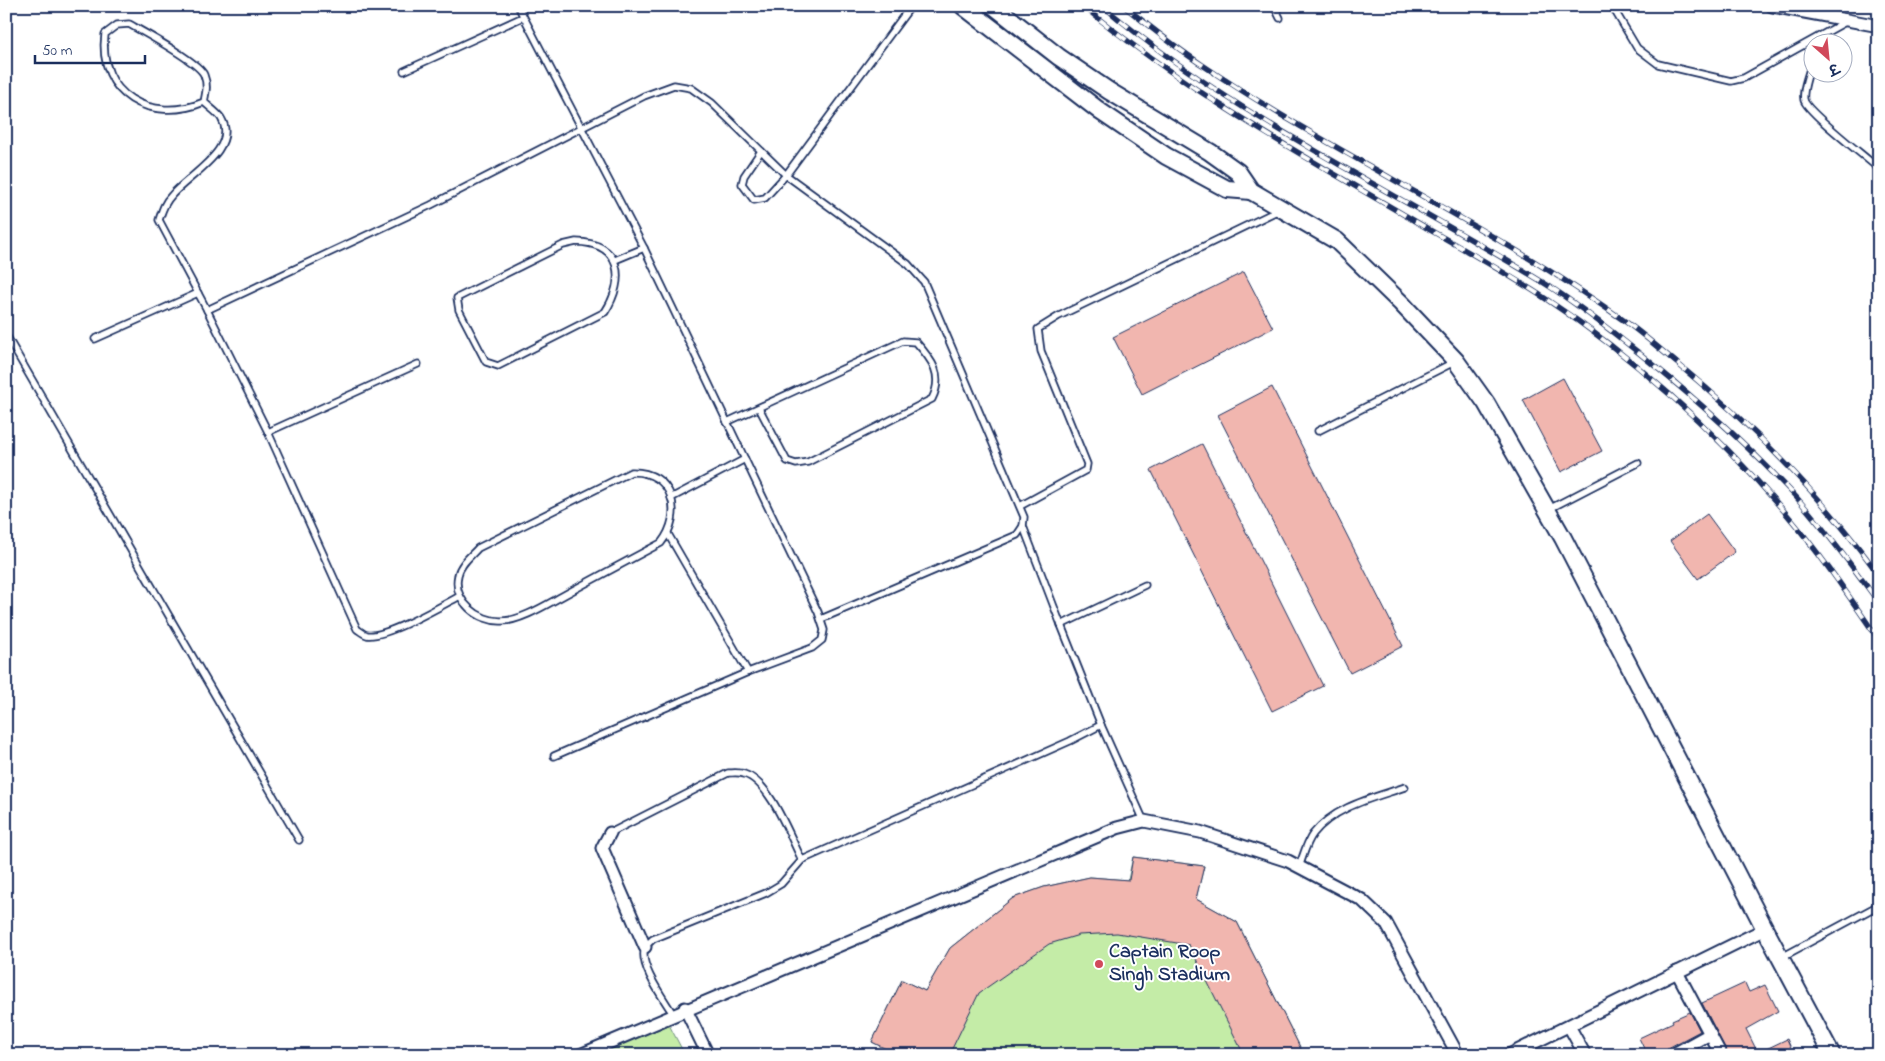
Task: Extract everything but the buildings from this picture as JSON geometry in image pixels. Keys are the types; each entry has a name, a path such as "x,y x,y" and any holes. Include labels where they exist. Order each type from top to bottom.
{"street":[{"path":"963,6 1101,112 1166,156 1227,189 1252,191"},
{"path":"994,6 1052,52 1109,91 1210,152 1238,172 1252,191 1337,241 1401,303 1456,361 1486,403 1547,510 1764,929 1832,1055"},
{"path":"1772,6 1879,26"},
{"path":"580,1055 685,1008 971,891 1117,828 1144,821 1200,832 1288,860 1362,900 1386,923 1458,1055"},
{"path":"610,833 602,848 645,947"},
{"path":"1509,1055 1764,929"},
{"path":"1678,972 1721,1055"},
{"path":"685,1008 708,1055"},
{"path":"1569,1026 1585,1055"},
{"path":"1672,1055 1710,1034"}],"lane":[{"path":"518,6 644,248 824,630 822,640 812,648 748,672 554,756"},
{"path":"761,151 744,176 742,184 754,200 764,198 786,175 910,6"},
{"path":"1274,6 1280,18"},
{"path":"1612,6 1638,48 1658,64 1731,81 1744,78 1802,46"},
{"path":"404,71 523,17"},
{"path":"1827,32 1848,20"},
{"path":"129,24 151,36 194,65 203,72 207,85 204,102 188,108 160,108 128,99 105,66 103,52 105,34 117,25 129,24"},
{"path":"1808,82 1804,100 1810,111 1879,169"},
{"path":"208,310 431,205 644,96 674,85 691,88 712,103 786,175 908,264 924,282 1020,506 1024,517 1023,526 1061,625 1101,725 1144,821"},
{"path":"204,102 221,118 225,140 219,151 170,196 162,209 160,220 208,310 268,432 357,629 365,635 376,634 411,621 460,596"},
{"path":"1020,506 1086,470 1087,464 1041,351 1038,329 1059,316 1281,209"},
{"path":"587,242 608,252 615,260 618,276 614,298 605,312 498,366 486,362 480,354 456,304 457,298 462,295 563,245 587,242"},
{"path":"615,260 644,248"},
{"path":"95,339 198,293"},
{"path":"6,335 299,840"},
{"path":"727,422 903,341 916,342 925,352 937,374 938,387 932,399 808,462 796,464 787,461 759,408"},
{"path":"1318,431 1456,361"},
{"path":"268,432 418,364"},
{"path":"671,498 745,459"},
{"path":"1547,510 1638,463"},
{"path":"631,472 645,472 656,477 667,487 671,498 674,520 668,534 661,543 541,608 503,622 483,618 472,612 460,596 458,576 464,563 478,548 631,472"},
{"path":"820,618 1017,534 1023,526"},
{"path":"668,534 748,672"},
{"path":"1061,625 1145,585"},
{"path":"673,1014 647,969 644,958 645,947 653,939 766,893 781,884 802,860 1070,741 1101,725"},
{"path":"610,833 728,773 744,774 756,781 769,796 802,860"},
{"path":"1299,867 1311,836 1327,820 1345,808 1405,787"},
{"path":"1781,958 1879,905"}],"green space":[{"name":"Captain Roop Singh Stadium","path":"1133,857 1204,866 1196,899 1237,922 1304,1055 898,1055 872,1042 902,980 925,991 950,948 1013,898 1044,887 1090,877 1128,880"},
{"path":"666,1019 685,1055 601,1055"}],"railway":[{"path":"1083,6 1124,38 1208,97 1296,152 1488,263 1546,299 1611,345 1702,424 1758,481 1809,542 1879,640"},
{"path":"1103,6 1155,47 1265,121 1552,288 1605,326 1692,397 1763,463 1818,523 1879,603"},
{"path":"1124,6 1183,52 1256,99 1523,254 1633,327 1706,388 1760,437 1834,517 1879,575"}],"place":[{"name":"Captain Roop Singh Stadium","path":"1099,964"}]}
